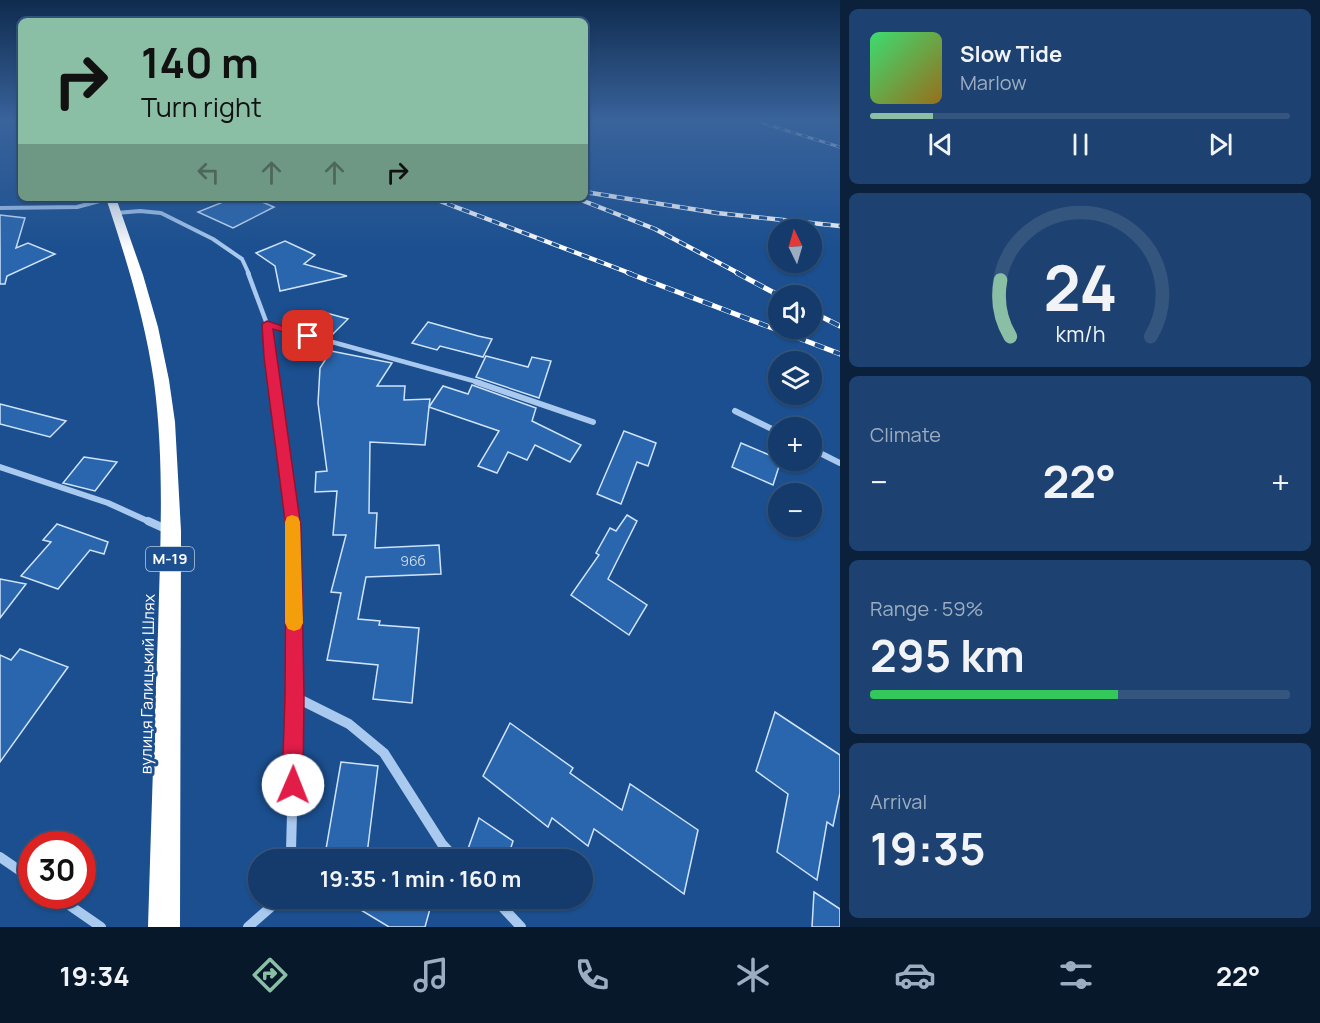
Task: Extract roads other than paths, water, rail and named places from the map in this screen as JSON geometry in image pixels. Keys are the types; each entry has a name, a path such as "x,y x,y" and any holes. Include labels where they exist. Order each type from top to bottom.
{"highway":[{"name":"вулиця Галицький Шлях","path":"113,203 152,332 165,405 170,469 171,531 164,927"}],"street":[{"path":"0,208 77,207 113,203 140,211 161,213 213,239 242,259 256,289 267,324 269,357 293,528 295,697 291,849"},
{"path":"267,324 468,380 593,422"},
{"path":"735,411 768,427"},
{"path":"822,454 840,463"},
{"path":"0,467 108,503 171,531"},
{"path":"295,697 349,724 384,753 447,849"},
{"path":"0,857 18,869"},
{"path":"75,909 101,927"},
{"path":"248,927 269,909"},
{"path":"504,909 521,927"}],"railway":[{"path":"588,192 717,213 840,226"},
{"path":"440,201 632,274"},
{"path":"584,201 655,229 740,274"},
{"path":"628,273 840,354"},
{"path":"737,273 768,290"},
{"path":"822,317 840,326"}]}
